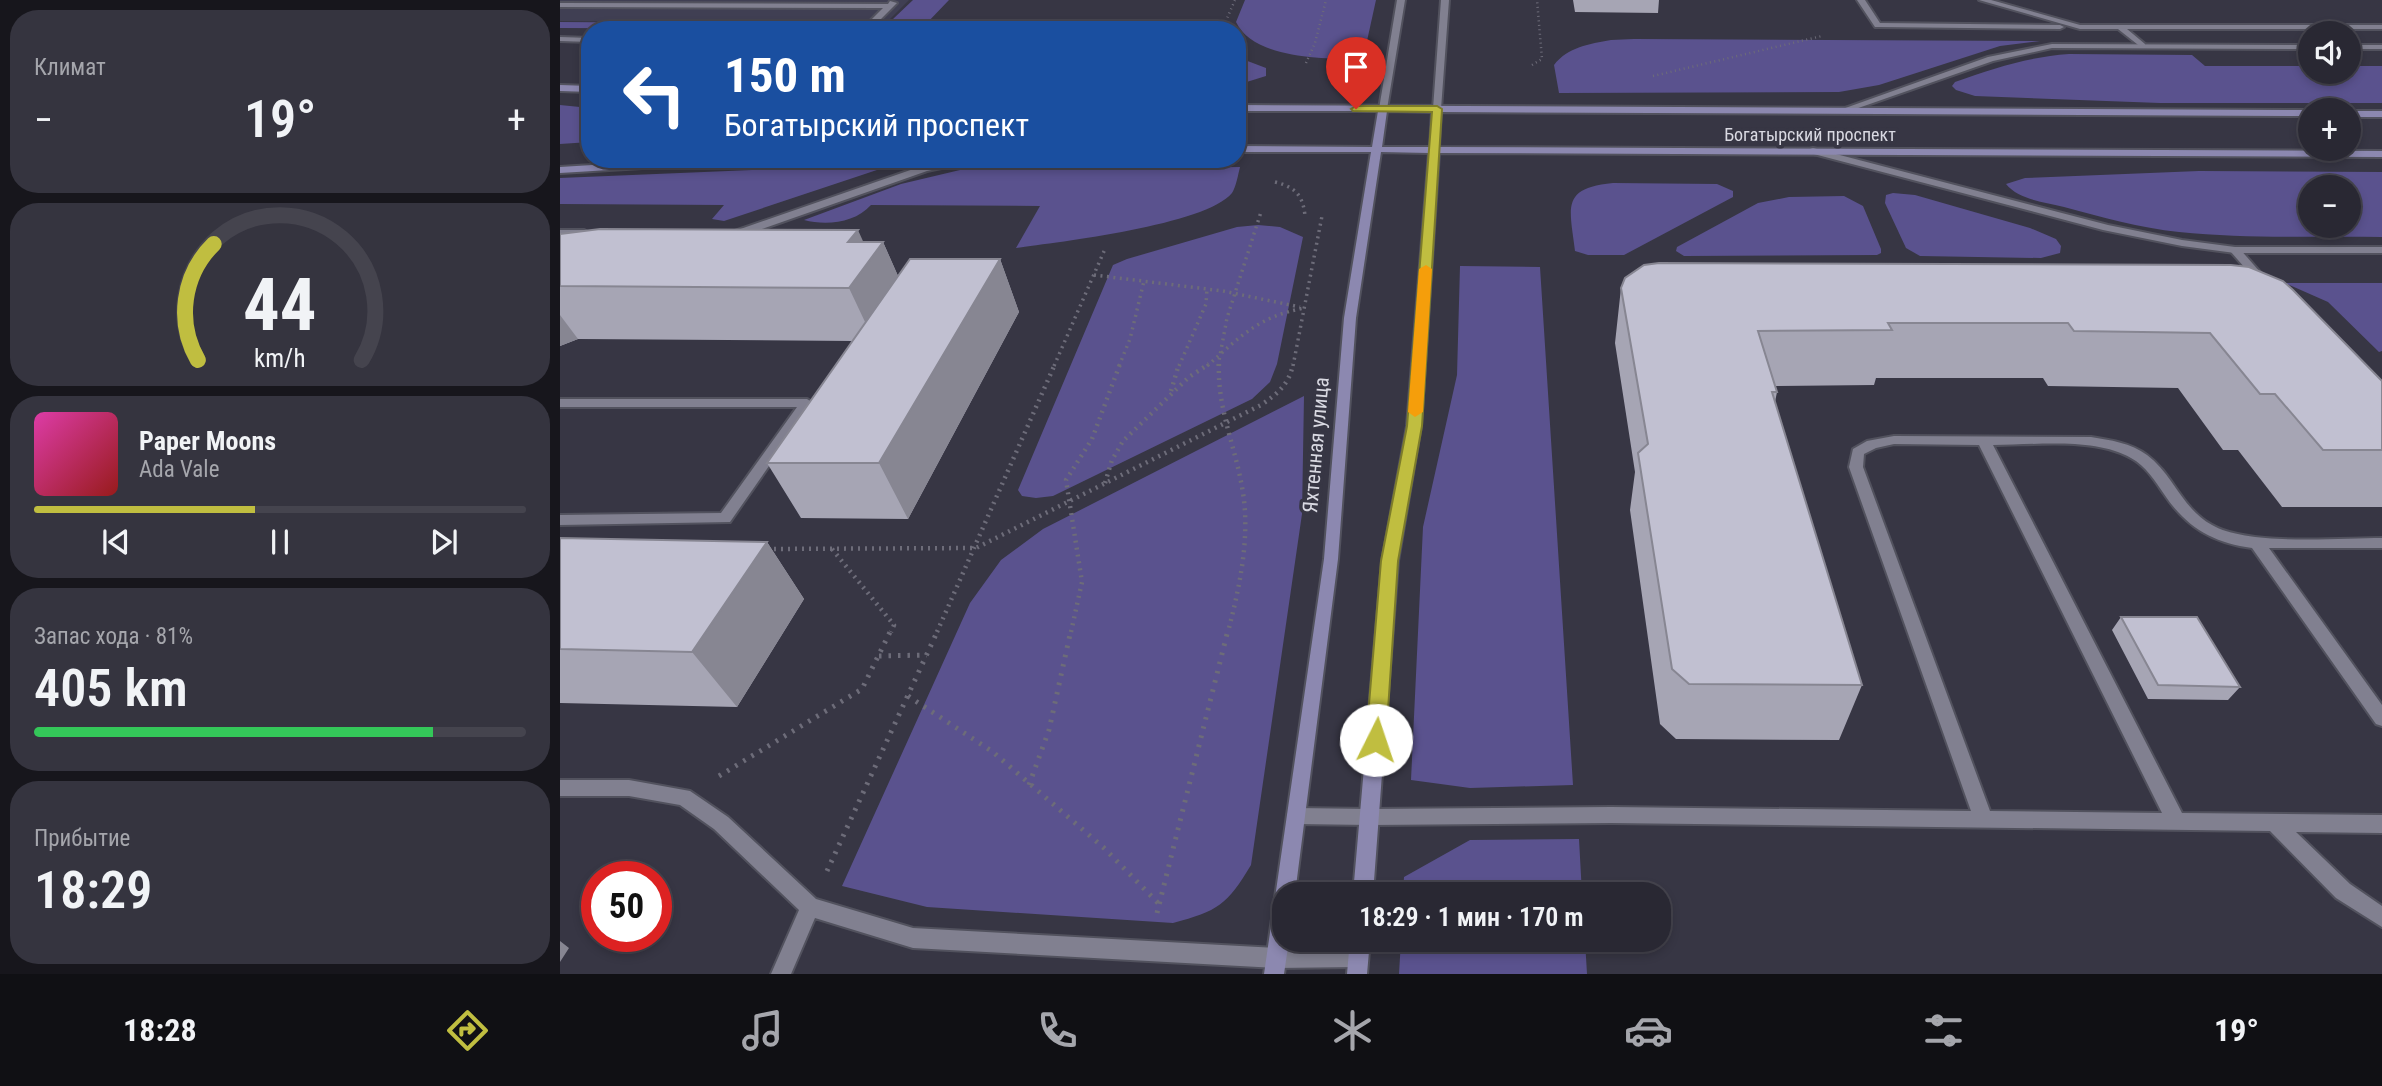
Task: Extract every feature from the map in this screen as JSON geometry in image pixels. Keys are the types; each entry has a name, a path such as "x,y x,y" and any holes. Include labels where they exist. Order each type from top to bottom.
{"main road":[{"path":"560,88 581,89"},
{"name":"Богатырский проспект","path":"1246,108 2298,113"},
{"name":"Яхтенная улица","path":"1287,882 1331,559 1350,318 1383,109"},
{"path":"1364,882 1390,561 1414,426 1437,109"},
{"path":"2361,114 2382,114"},
{"name":"Богатырский проспект","path":"1246,149 2382,154"},
{"path":"560,170 593,168"}],"street":[{"path":"635,5 643,0"},
{"name":"Яхтенная улица","path":"1383,109 1401,0"},
{"path":"1437,109 1445,0"},
{"path":"1861,0 1878,25 2382,27"},
{"path":"1983,0 2080,27"},
{"path":"560,5 893,3"},
{"path":"875,21 893,3"},
{"path":"2120,27 2142,46"},
{"path":"560,39 581,40"},
{"path":"1841,111 2018,51 2052,46 2298,47"},
{"path":"2361,47 2382,47"},
{"path":"1814,151 2107,228 2235,250 2382,250"},
{"path":"727,233 741,233 925,168"},
{"path":"560,233 602,233"},
{"path":"2235,250 2264,282 2273,288"},
{"path":"560,403 807,403 725,518 560,520"},
{"path":"1984,820 1856,467 1858,452 1872,444 1894,440 2091,442 2116,446 2139,456 2156,472 2179,507 2199,526 2228,540 2382,543"},
{"path":"1984,441 2176,821"},
{"path":"2257,542 2382,719"},
{"path":"560,788 629,788 684,797 722,823 810,907 913,938 1275,966 1358,957"},
{"path":"1296,816 1611,815 2382,824"},
{"path":"2274,824 2343,891 2382,917"},
{"path":"781,974 810,907"}],"path":[{"path":"1226,21 1235,0"},
{"path":"1306,63 1315,43 1326,0"},
{"path":"1532,65 1542,59 1537,0"},
{"path":"1643,78 1822,36"},
{"path":"1266,181 1299,191 1304,201 1305,216"},
{"path":"1154,923 1238,592 1244,551 1242,488 1218,376 1220,355 1261,212"},
{"path":"725,518 736,549 976,548 1226,423 1280,392 1291,376 1322,216"},
{"path":"810,907 976,548 1105,249"},
{"path":"1094,275 1207,289 1304,308"},
{"path":"1029,785 1049,730 1082,582 1066,480 1092,439 1103,415 1130,339 1144,281"},
{"path":"1166,401 1174,386 1181,359 1206,304 1207,289"},
{"path":"1105,483 1112,460 1123,441 1189,377 1264,320 1275,314 1304,308"},
{"path":"684,797 862,689 894,625 831,549"},
{"path":"878,656 927,655"},
{"path":"908,696 992,752 1104,848 1159,904"}],"shaded area":[{"path":"560,0 909,0 888,21 560,21"},
{"path":"913,0 949,0 929,21 893,19"},
{"path":"1245,0 1376,0 1363,59 1331,59 1275,50 1259,44 1246,35 1246,21 1236,21"},
{"path":"560,22 581,22 581,28 560,28"},
{"path":"1611,40 2040,41 2000,46 1879,85 1839,92 1559,93 1554,65 1566,54 1580,47"},
{"path":"2069,54 2192,55 2205,66 2298,66 2298,84 2361,84 2361,66 2382,66 2382,103 2361,103 2361,98 2298,98 2298,103 2160,103 1975,96 1952,86 1955,82 1984,72 2039,58"},
{"path":"1246,60 1266,68 1266,76 1246,82"},
{"path":"560,105 581,107 581,143 560,144"},
{"path":"799,168 883,168 724,221 712,219 724,205 560,204 560,178"},
{"path":"1240,168 1232,193 1217,204 1193,214 1130,230 1016,248 1040,206 871,205 857,216 840,222 804,220 901,184 960,170"},
{"path":"2199,171 2382,172 2382,237 2361,237 2361,175 2298,175 2298,237 2230,236 2150,228 2033,200 2018,194 2006,184 2025,178"},
{"path":"1613,183 1717,184 1733,191 1733,197 1624,255 1588,255 1575,251 1571,212 1576,195 1596,186"},
{"path":"1886,195 1915,195 2030,228 2056,239 2061,246 2060,253 2041,258 1920,256 1906,248 1885,203"},
{"path":"1844,196 1863,206 1881,253 1684,256 1676,251 1677,247 1758,203 1789,197"},
{"path":"1237,227 1280,227 1303,237 1277,364 1270,382 1252,399 1053,496 1022,496 1018,490 1113,265"},
{"path":"1460,266 1540,267 1573,785 1470,788 1411,780 1423,527 1457,375"},
{"path":"2285,283 2382,283 2382,351 2379,352 2328,302"},
{"path":"1304,396 1302,514 1251,865 1228,898 1211,910 1173,923 927,907 842,886 970,603 1001,560 1043,529"},
{"path":"1579,839 1581,882 1404,882 1404,877 1470,840"},
{"path":"1400,952 1586,952 1587,974 1399,974"}],"building":[{"path":"600,229 858,230 848,242 883,242 849,288 560,286 560,234"},
{"path":"910,259 1000,259 879,463 767,463"},
{"path":"1644,265 2249,267 2283,281 2382,381 2382,450 2323,450 2275,394 2260,394 2210,333 2074,331 2068,323 1888,323 1892,330 1758,331 1777,392 1772,392 1862,685 1689,684 1672,669 1638,453 1648,444 1621,288 1625,278"},
{"path":"560,538 767,542 692,652 560,649"},
{"path":"2121,617 2197,617 2240,687 2158,685"}],"slow traffic":[{"path":"1415,412 1426,269"}],"route":[{"path":"1356,109 1437,109 1414,426 1390,561 1376,740"}]}
